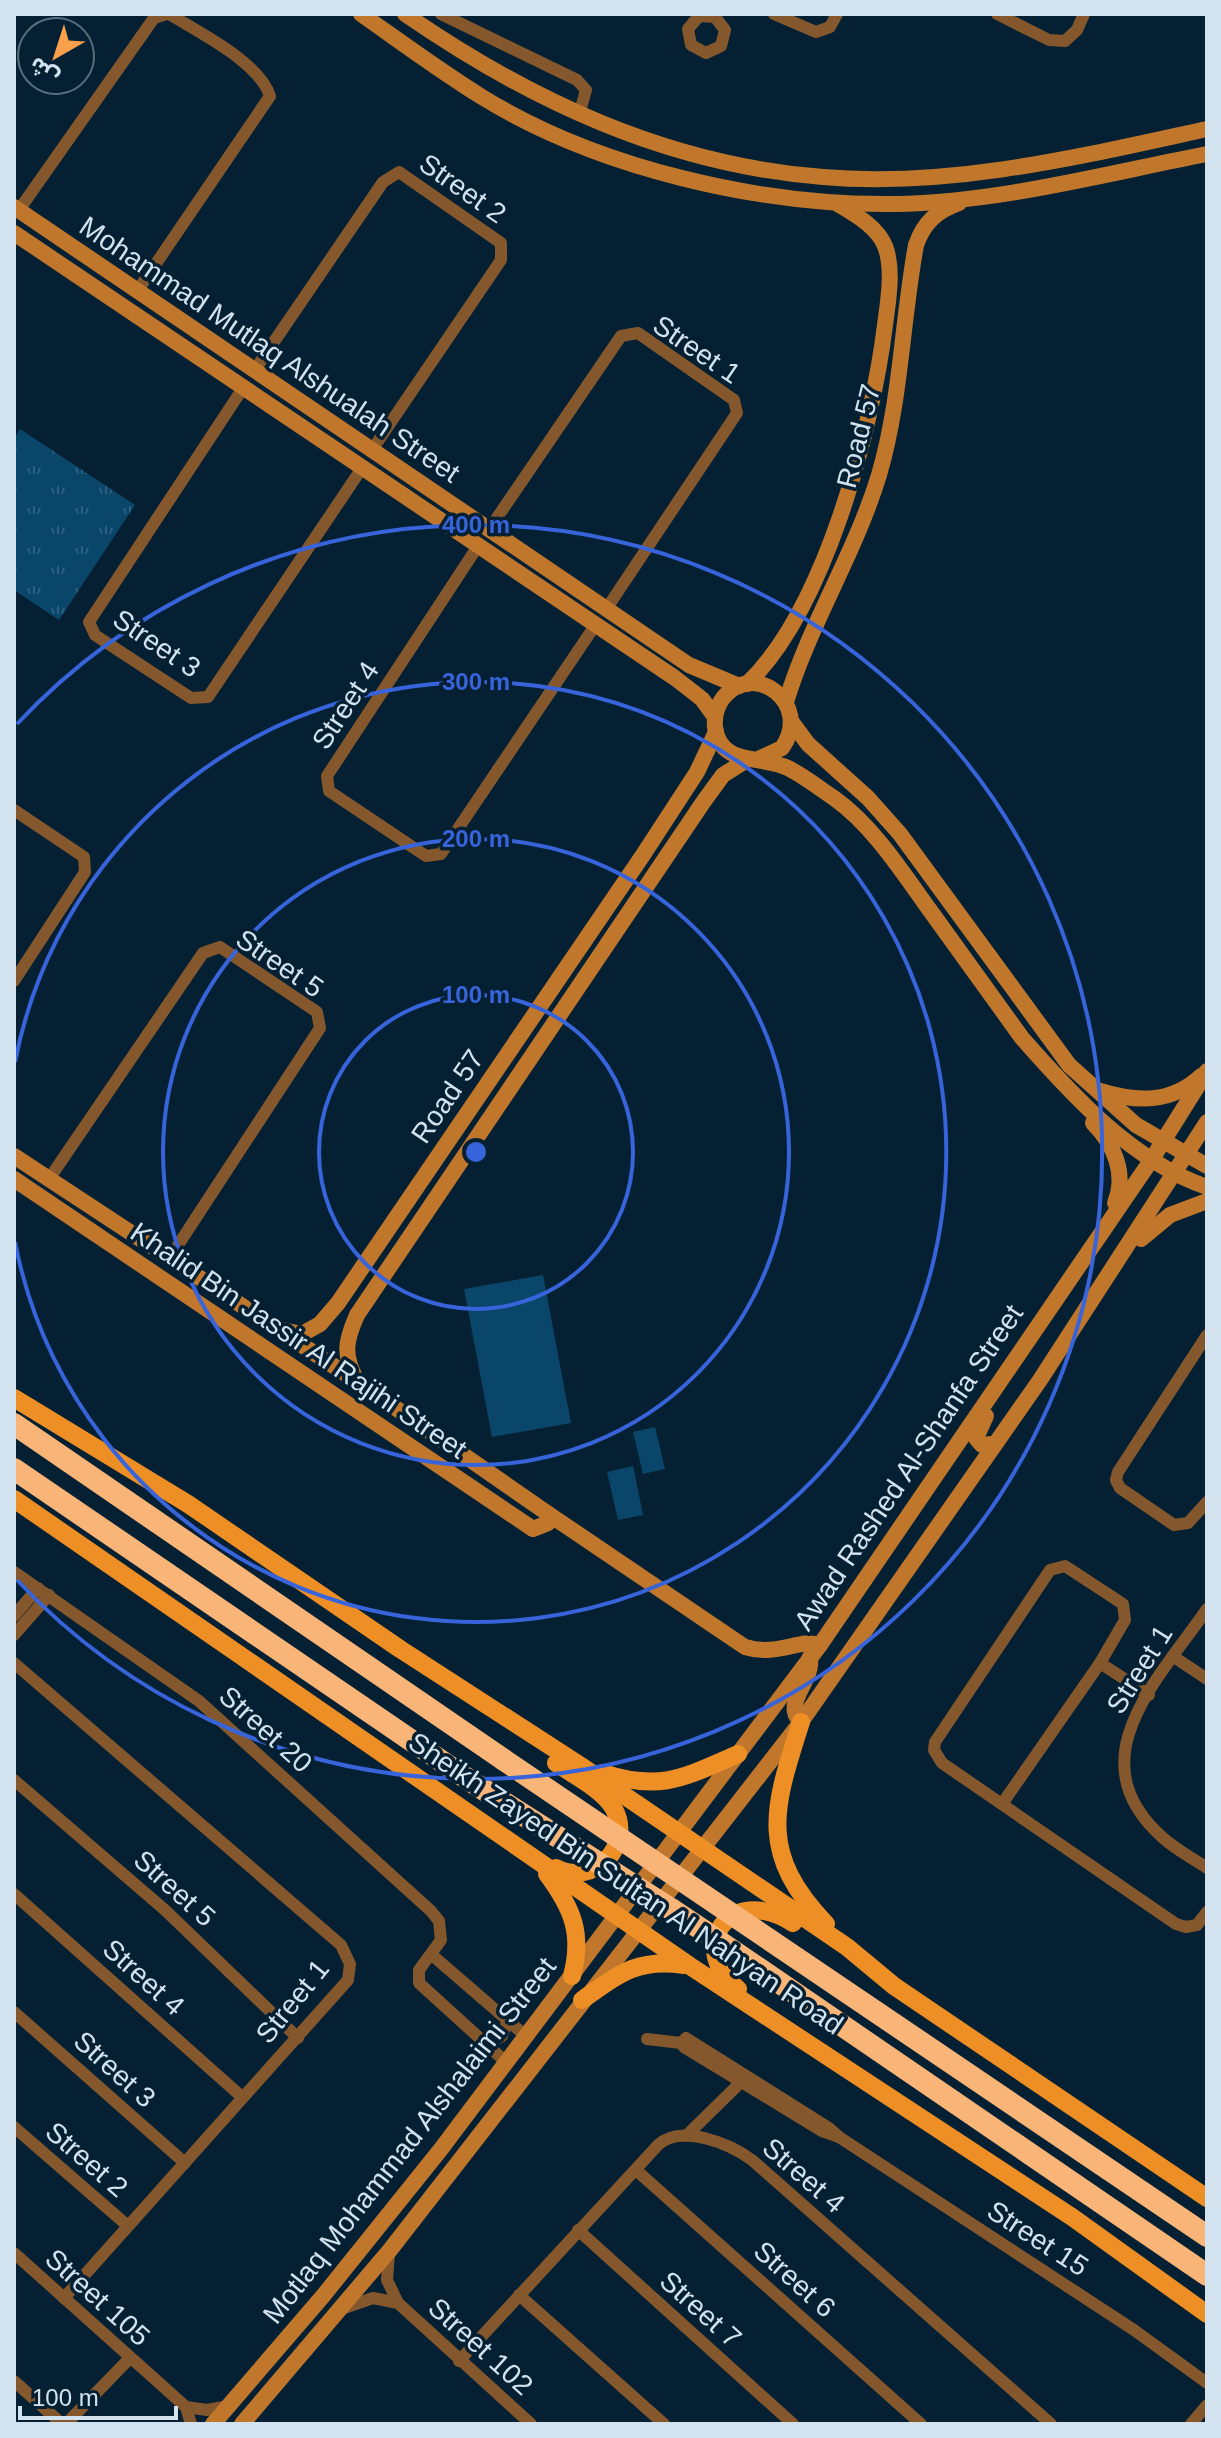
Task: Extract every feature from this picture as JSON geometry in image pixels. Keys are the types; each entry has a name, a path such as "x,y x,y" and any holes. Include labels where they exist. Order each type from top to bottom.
{"highway":[{"name":"Sheikh Zayed Bin Sultan Al Nahyan Road","path":"14,1424 1207,2236"},
{"name":"Sheikh Zayed Bin Sultan Al Nahyan Road","path":"14,1469 478,1786 671,1909 1207,2275"}],"main road":[{"path":"14,1398 188,1504 400,1649 581,1766 847,1947 894,1986"},
{"name":"Sheikh Zayed Bin Sultan Al Nahyan Road","path":"14,1499 637,1930 1072,2217 1207,2314"},
{"path":"354,1734 559,1870 576,1874 592,1871 613,1853 620,1833 619,1821 608,1801 400,1649"},
{"path":"801,1722 783,1772 777,1811 778,1844 796,1887 847,1947"},
{"path":"581,1766 634,1784 654,1783 697,1772 738,1754"},
{"path":"539,1862 570,1906 578,1929 578,1953 572,1976"},
{"path":"847,2069 727,1980 715,1955 719,1931 737,1912 767,1909 894,1986 1207,2198"},
{"path":"582,2000 614,1977 645,1963 690,1966"}],"street":[{"path":"16,209 154,18 168,14 219,45 265,80 270,96 138,290"},
{"path":"361,14 483,98 546,130 616,158 744,191 895,204 973,197 1113,175 1207,154"},
{"path":"441,14 577,80 586,90 579,115"},
{"path":"774,14 816,32 830,27 837,14"},
{"path":"997,14 1049,40 1065,41 1077,30 1084,14"},
{"path":"398,40 397,24 408,16 527,91 579,115 679,150 823,177 963,173 1207,129"},
{"path":"444,40 452,36 455,22"},
{"path":"1182,134 1188,146 1183,158"},
{"name":"Street 2","path":"254,371 383,182 399,172 501,243 501,260 372,450"},
{"name":"Road 57","path":"786,702 805,645 855,542 879,473 898,387 916,245 921,229 932,217 973,197"},
{"name":"Road 57","path":"743,685 761,671 785,635 813,581 842,513 882,351 889,261 885,245 876,232 831,200"},
{"name":"Mohammad Mutlaq Alshualah Street","path":"16,209 689,665 743,685"},
{"name":"Mohammad Mutlaq Alshualah Street","path":"14,233 675,678 702,699 716,724"},
{"name":"Street 1","path":"490,528 621,336 638,333 734,400 737,413 607,608"},
{"name":"Street 3","path":"243,388 89,622 95,635 191,698 208,697 362,468"},
{"path":"292,421 305,417 306,404"},
{"path":"324,443 319,434 321,429 326,424 335,426"},
{"path":"855,468 867,467 879,473"},
{"name":"Street 4","path":"478,546 327,776 329,791 426,856 441,854 596,624"},
{"path":"947,896 938,902 933,899 878,829 861,821 789,768 751,760 725,748 716,724 723,699 743,685 769,687 786,702 791,721 808,744 868,798 947,896 1061,1055 1091,1088 1163,1142 1207,1166"},
{"path":"751,760 782,748 791,721"},
{"name":"Road 57","path":"274,1329 302,1334 320,1324 338,1303 643,855 697,772 716,724"},
{"name":"Road 57","path":"358,1382 346,1361 345,1343 357,1315 723,775 751,760"},
{"path":"14,810 84,857 85,872 14,981"},
{"path":"861,821 1022,1038 1047,1066 1102,1120 1152,1159 1207,1187"},
{"path":"655,836 663,847 673,847"},
{"path":"643,855 656,859 660,868"},
{"name":"Street 5","path":"49,1179 203,953 220,947 317,1012 320,1028 169,1259"},
{"path":"1047,1066 1063,1092 1099,1129 1114,1152 1119,1189 1106,1222"},
{"path":"1091,1088 1127,1099 1160,1099 1184,1089 1207,1070"},
{"name":"Awad Rashed Al-Shanfa Street","path":"641,1885 815,1651 1152,1159 1207,1070"},
{"name":"Awad Rashed Al-Shanfa Street","path":"664,1896 801,1722 1111,1274 1207,1122"},
{"name":"Khalid Bin Jassir Al Rajihi Street","path":"14,1156 358,1382 736,1643 772,1652 810,1642 815,1651"},
{"name":"Khalid Bin Jassir Al Rajihi Street","path":"14,1179 533,1529 545,1527 550,1515"},
{"path":"1111,1274 1153,1225 1184,1208 1207,1201"},
{"path":"338,1303 341,1314 357,1315"},
{"path":"992,1444 982,1445 976,1432 1031,1345 1044,1314"},
{"path":"1207,1335 1118,1472 1116,1480 1120,1488 1174,1525 1188,1523 1207,1502"},
{"path":"1002,1804 1100,1663 1125,1620 1123,1604 1065,1566 1050,1570 935,1742 934,1750 942,1763 1176,1924 1186,1927 1197,1925 1207,1912"},
{"name":"Street 20","path":"14,1572 199,1701 431,1911 442,1933 432,1955 419,1970 419,1983 507,2063"},
{"path":"14,1616 44,1591"},
{"path":"14,1635 44,1591"},
{"name":"Street 1","path":"1207,1609 1149,1695 1125,1738 1122,1755 1126,1778 1145,1820 1162,1838 1207,1868"},
{"path":"801,1722 792,1707 809,1678 815,1651"},
{"path":"1174,1657 1207,1679"},
{"name":"Street 1","path":"14,1663 341,1945 350,1964 348,1980 64,2298"},
{"path":"1100,1663 1149,1695"},
{"name":"Street 5","path":"15,1783 165,1910 298,2038"},
{"name":"Motlaq Mohammad Alshalaimi Street","path":"213,2424 323,2296 441,2149 641,1885"},
{"name":"Street 4","path":"14,1894 242,2097"},
{"name":"Motlaq Mohammad Alshalaimi Street","path":"242,2424 390,2250 664,1896"},
{"path":"432,1955 527,2037"},
{"name":"Street 3","path":"14,2012 185,2163"},
{"path":"487,2045 502,2036 508,2020"},
{"path":"647,2039 681,2043"},
{"name":"Street 15","path":"839,2137 822,2131 681,2043 688,2039 839,2137 1134,2330 1207,2383"},
{"path":"459,2361 663,2141 686,2136 742,2081"},
{"name":"Street 2","path":"14,2127 128,2226"},
{"name":"Street 4","path":"686,2136 728,2146 752,2160 1051,2424"},
{"path":"441,2149 454,2153 457,2163"},
{"name":"Street 6","path":"636,2170 921,2424"},
{"name":"Street 7","path":"578,2230 793,2424"},
{"name":"Street 102","path":"390,2250 387,2280 398,2303 531,2424"},
{"name":"Street 105","path":"14,2253 186,2407"},
{"path":"519,2295 664,2424"},
{"name":"Street 102","path":"343,2308 373,2298 398,2303"},
{"path":"14,2381 64,2424 129,2359"},
{"path":"1191,2424 1207,2405"},
{"path":"191,2424 186,2407 207,2410 229,2406"},
{"path":"1030,2424 1039,2413"}],"green space":[{"path":"20,429 135,505 59,620 14,590 14,439"},
{"path":"543,1275 571,1423 492,1437 464,1289"},
{"path":"655,1427 665,1469 643,1474 633,1432"},
{"path":"633,1466 643,1515 618,1520 607,1472"}]}
